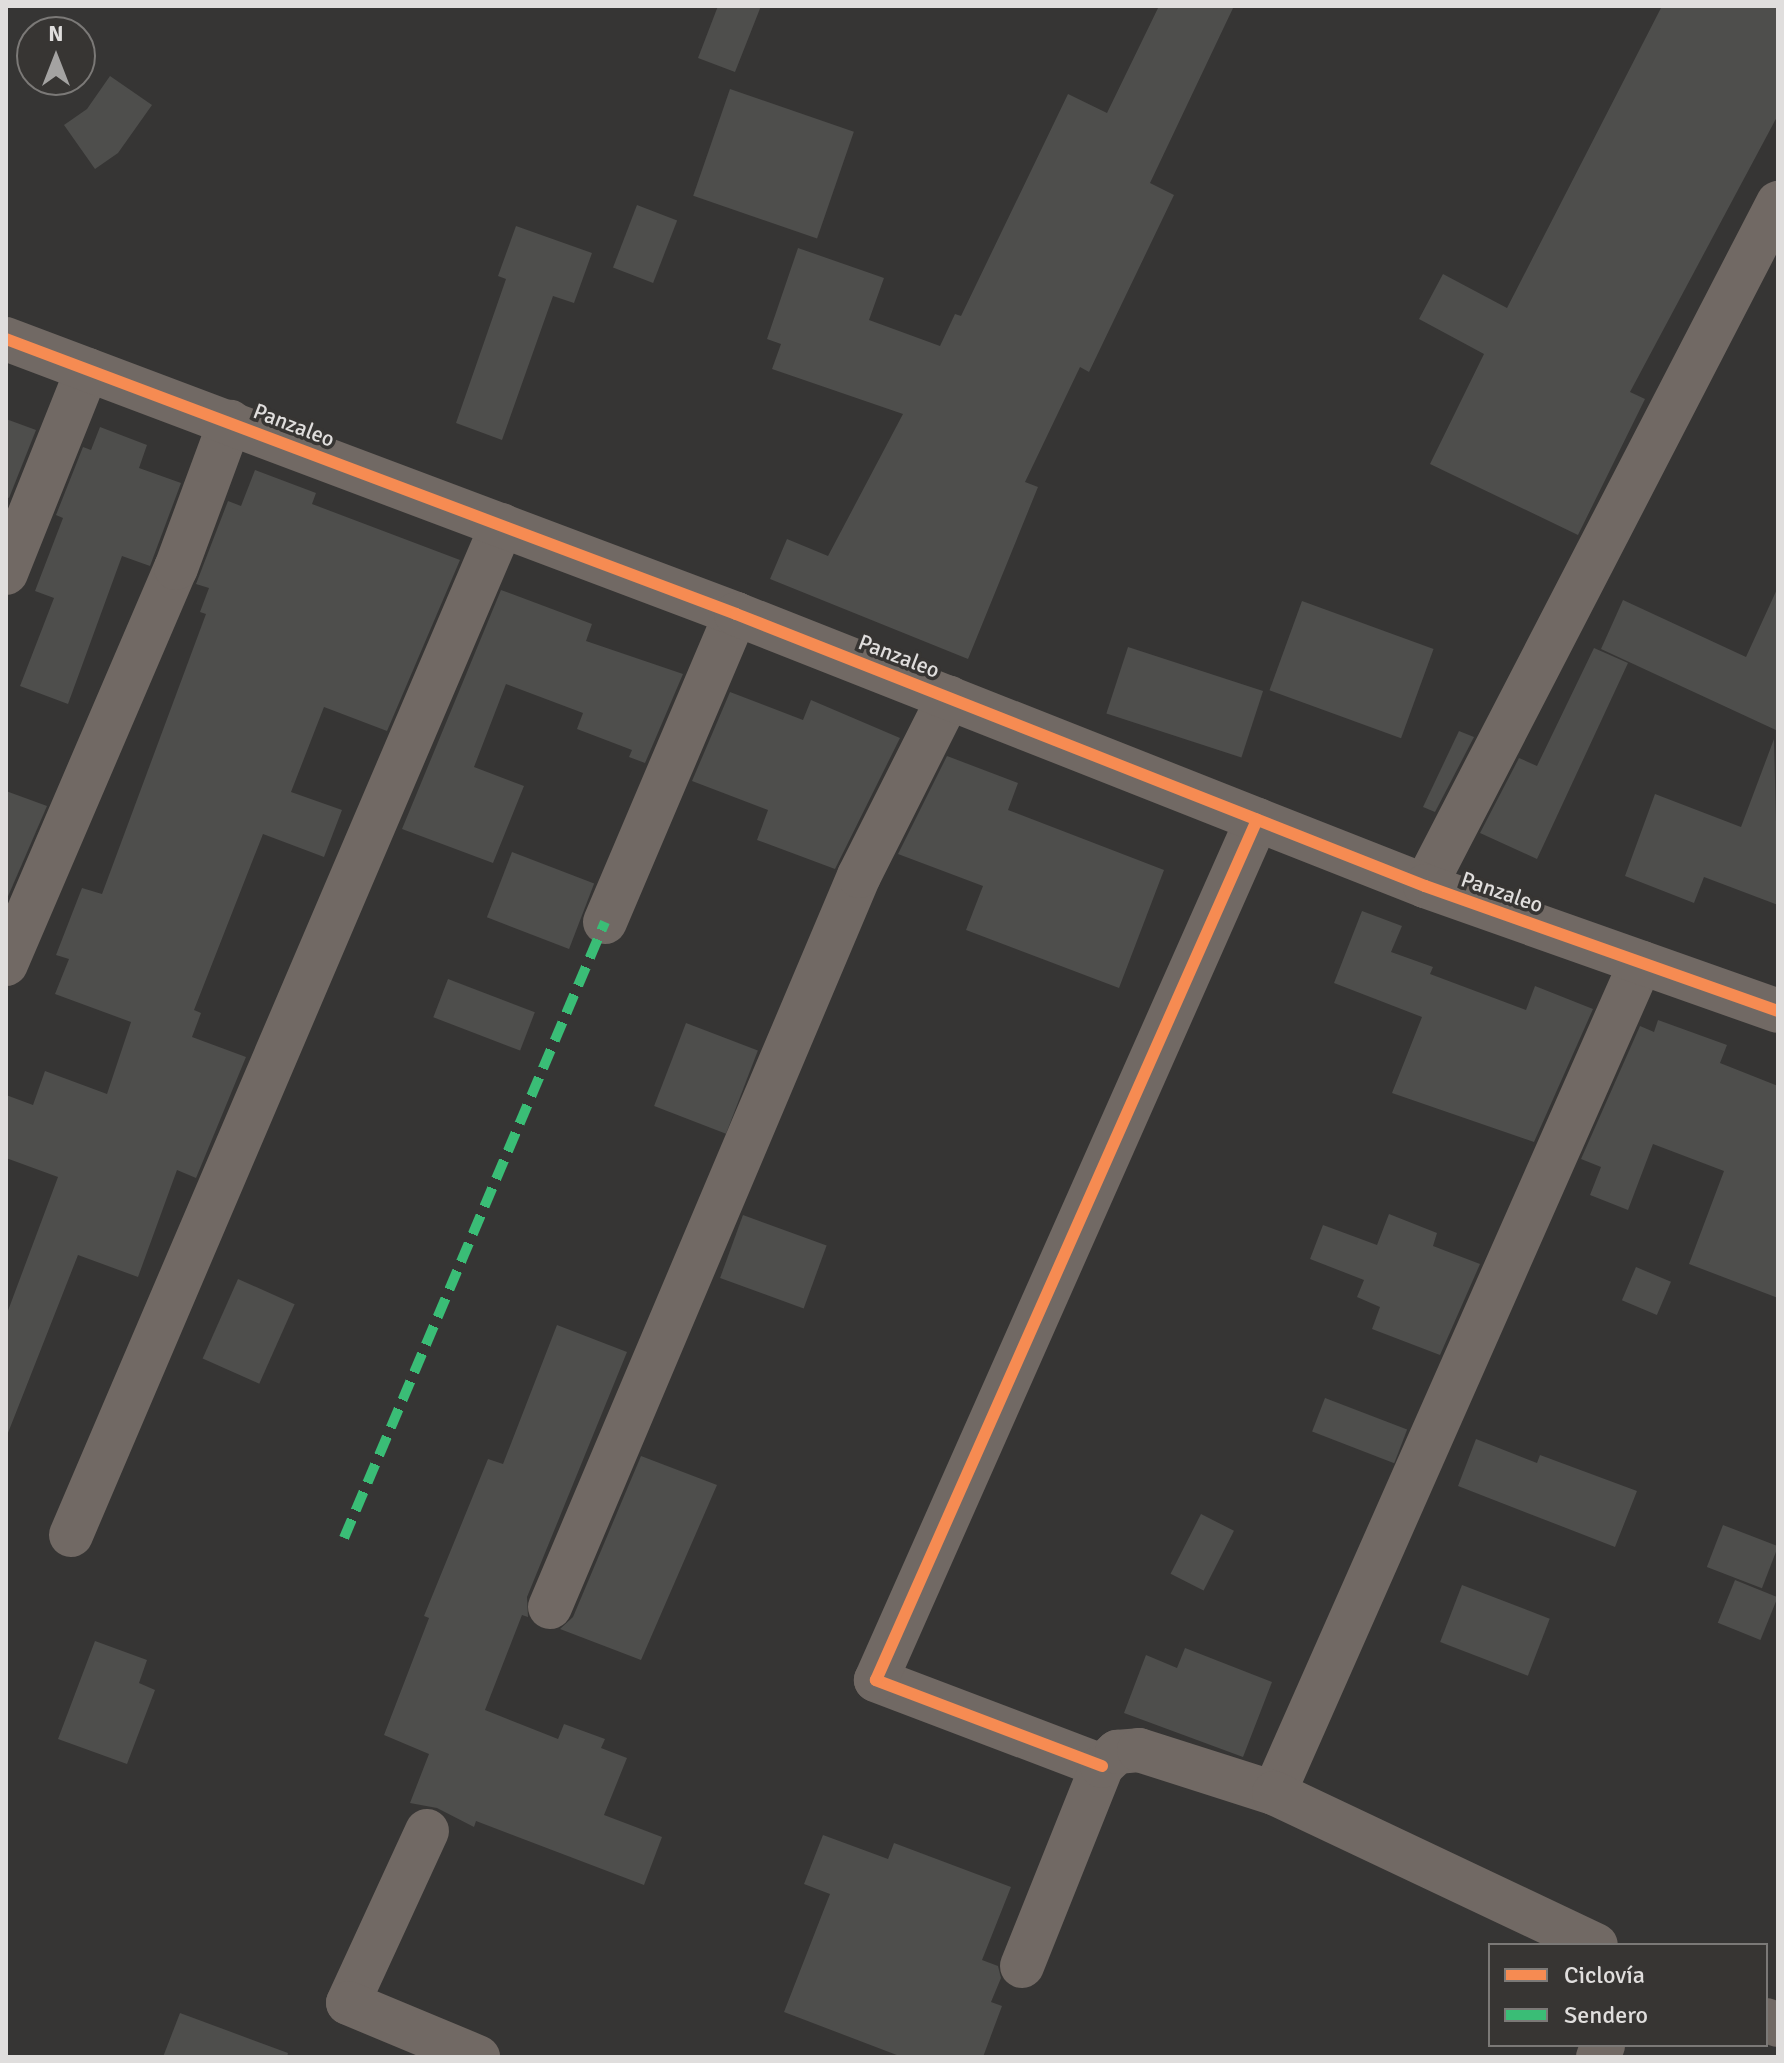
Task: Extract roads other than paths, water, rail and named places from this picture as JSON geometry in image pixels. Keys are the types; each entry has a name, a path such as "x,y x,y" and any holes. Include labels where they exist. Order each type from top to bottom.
{"street":[{"path":"1425,886 1778,203"},
{"name":"Panzaleo","path":"6,339 736,614 1425,886 1778,1011"},
{"path":"6,573 87,370"},
{"path":"6,964 176,568 230,422"},
{"path":"71,1535 502,525"},
{"path":"605,922 736,614"},
{"path":"550,1607 859,876 949,697"},
{"path":"1102,1766 876,1680 1257,820"},
{"path":"1274,1793 1641,962"},
{"path":"1022,1966 1102,1766 1117,1752 1139,1750 1274,1793 1592,1943"},
{"path":"427,1831 348,2003 478,2057"}]}
